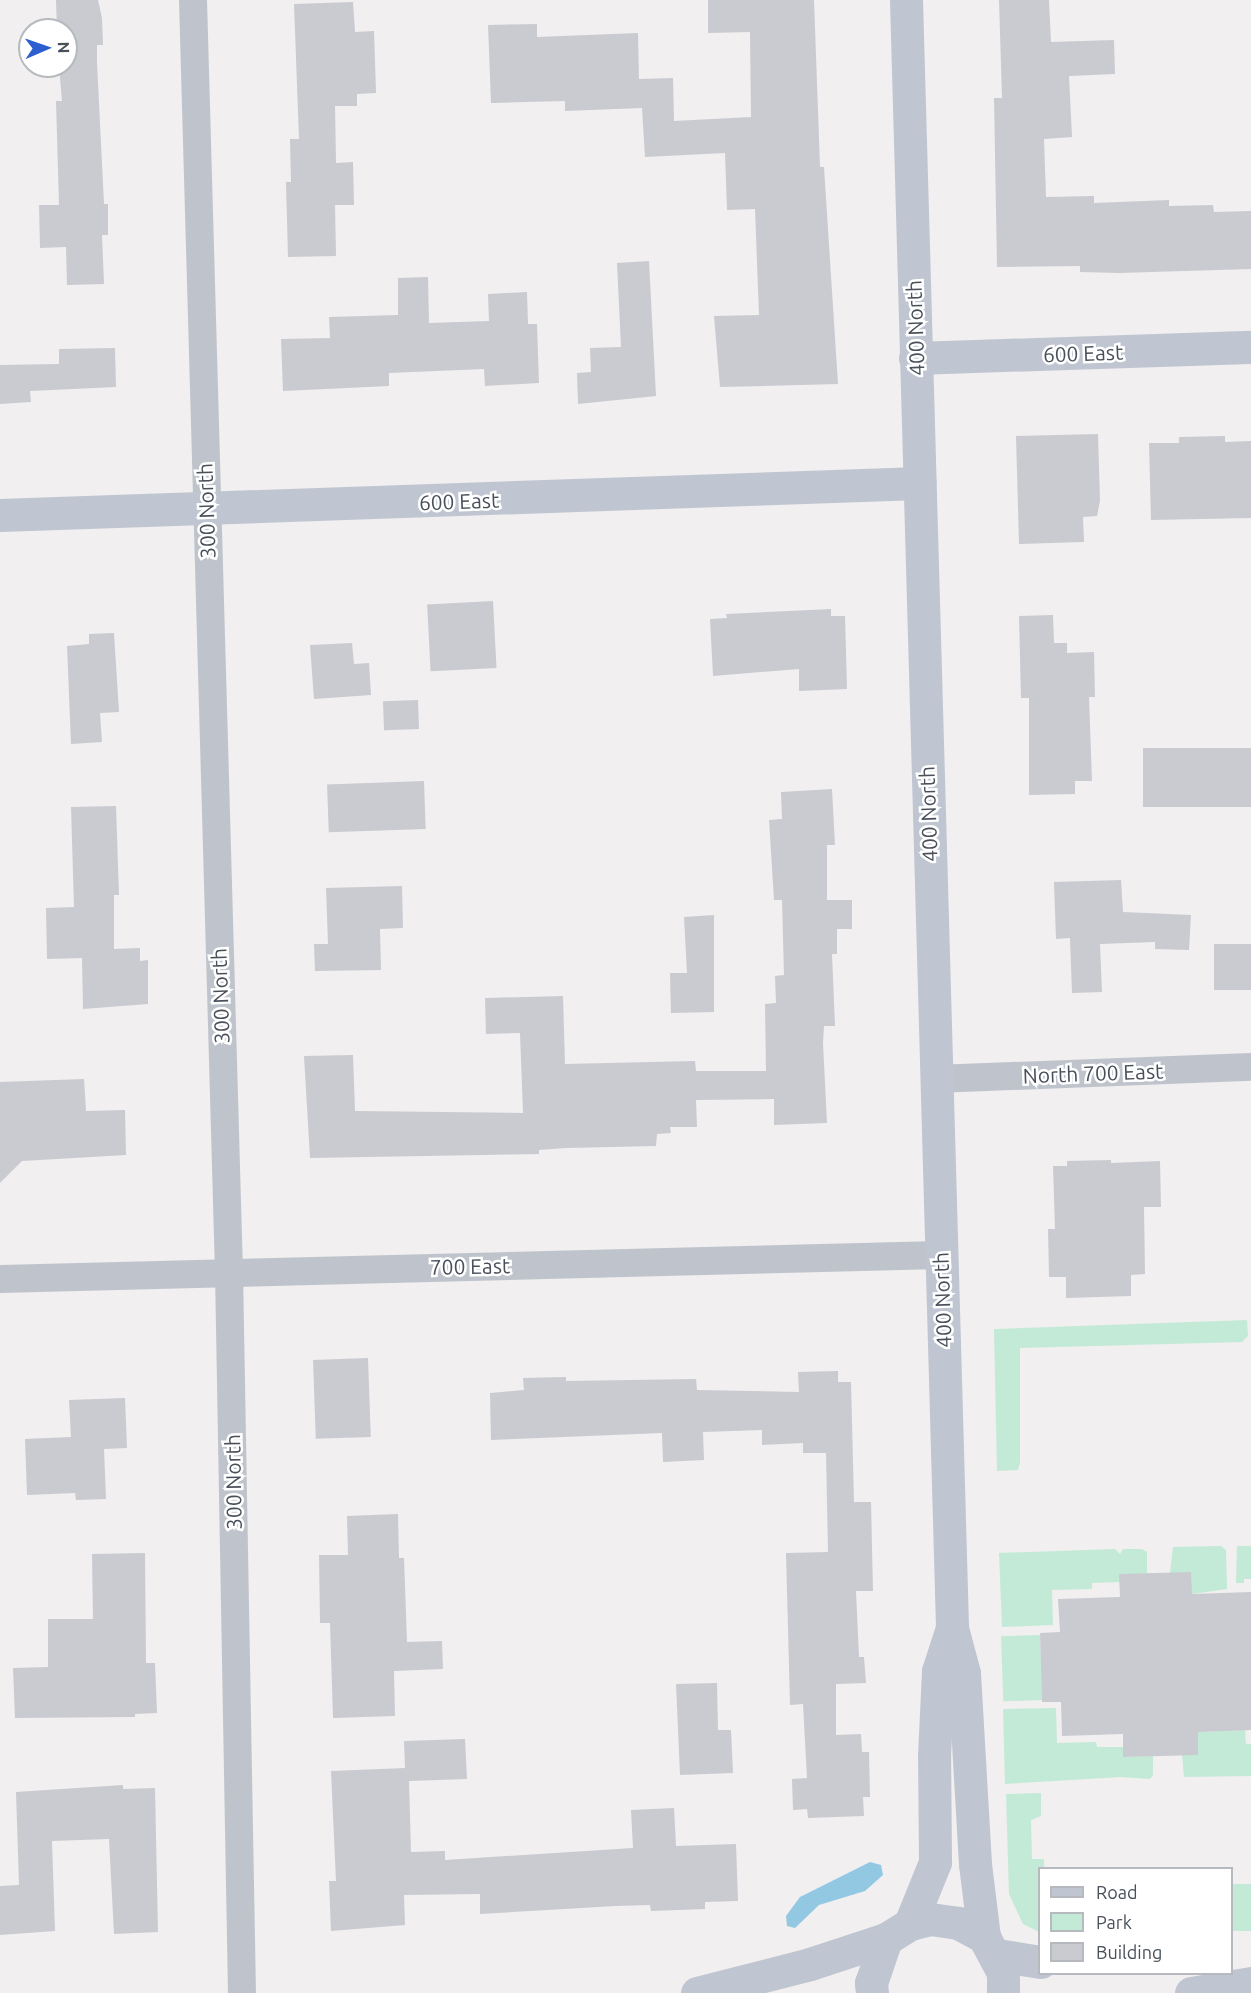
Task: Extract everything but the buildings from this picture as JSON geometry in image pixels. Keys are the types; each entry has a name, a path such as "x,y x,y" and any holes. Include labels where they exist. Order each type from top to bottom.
{"main road":[{"name":"400 North","path":"906,0 952,1628"},
{"name":"600 East","path":"915,358 1251,347"},
{"name":"600 East","path":"0,515 206,511 919,483"},
{"path":"872,1993 871,1983 935,1862 934,1756 938,1671 952,1628"},
{"path":"952,1628 963,1673 975,1864 991,1946 1003,1972 1003,1993"},
{"path":"696,1993 810,1964 898,1931 945,1920 969,1927 991,1946 1038,1961"},
{"path":"1226,1975 1251,1982"},
{"path":"1191,1993 1251,1982"}],"street":[{"name":"300 North","path":"193,0 229,1272 242,1993"},
{"name":"North 700 East","path":"936,1079 1251,1067"},
{"name":"700 East","path":"0,1279 940,1255"}],"green space":[{"path":"1247,1320 1248,1336 1242,1342 1020,1348 1020,1463 1018,1470 997,1471 994,1329"},
{"path":"1221,1546 1226,1550 1227,1589 1192,1594 1170,1573 1173,1547"},
{"path":"1237,1546 1251,1546 1251,1579 1244,1579 1244,1583 1236,1583"},
{"path":"1115,1549 1120,1554 1123,1549 1142,1549 1147,1552 1147,1574 1120,1582 1092,1583 1092,1589 1052,1590 1053,1625 1002,1627 999,1553"},
{"path":"1040,1635 1042,1700 1003,1701 1001,1636"},
{"path":"1056,1708 1057,1743 1096,1742 1097,1747 1123,1747 1124,1757 1153,1756 1153,1775 1150,1779 1121,1777 1005,1784 1003,1709"},
{"path":"1245,1730 1246,1744 1251,1744 1251,1776 1184,1777 1182,1755 1198,1754 1198,1732"},
{"path":"1041,1793 1041,1816 1031,1820 1032,1859 1044,1859 1044,1867 1038,1867 1038,1932 1023,1924 1009,1894 1006,1794"},
{"path":"1233,1884 1251,1884 1251,1931 1233,1931"}],"water":[{"path":"870,1862 881,1865 883,1875 865,1891 819,1905 795,1928 787,1926 786,1916 800,1897"}]}
